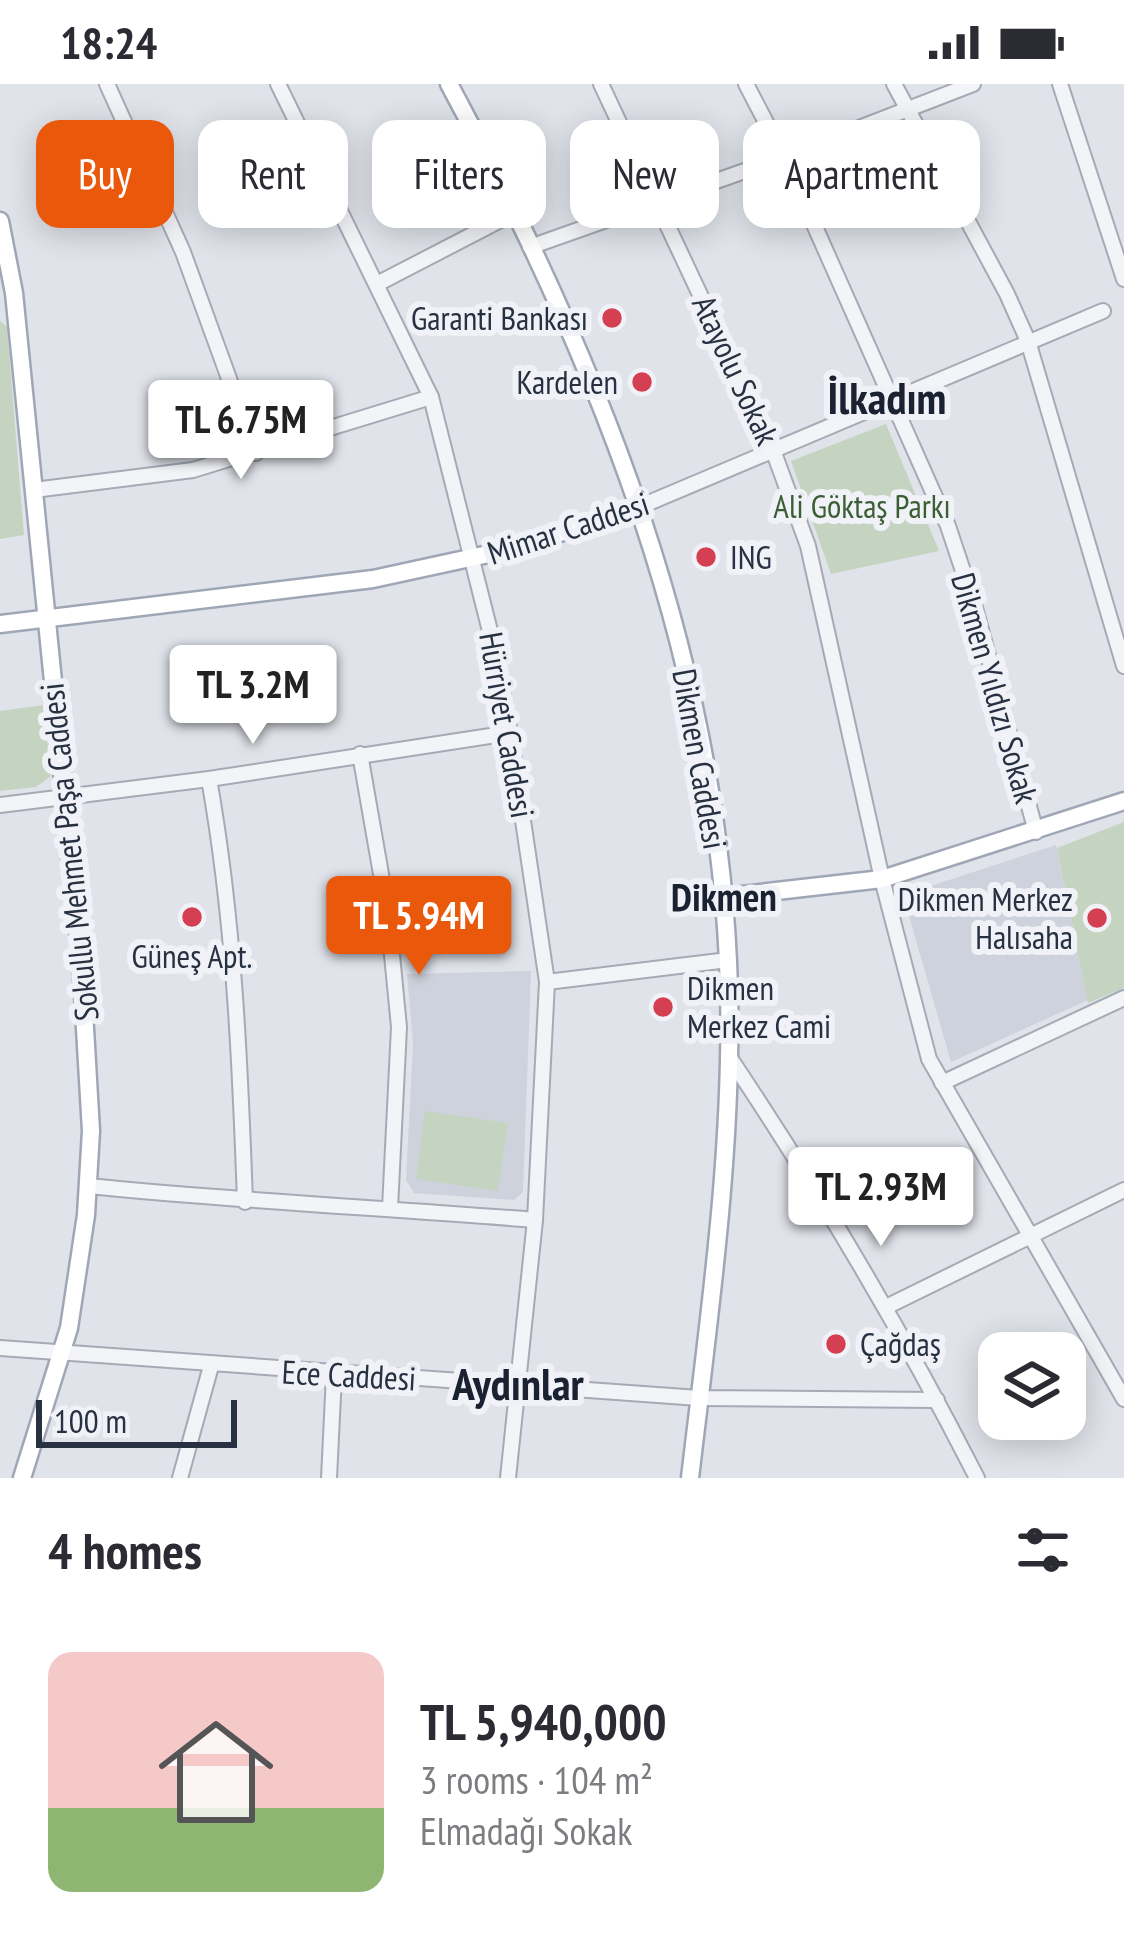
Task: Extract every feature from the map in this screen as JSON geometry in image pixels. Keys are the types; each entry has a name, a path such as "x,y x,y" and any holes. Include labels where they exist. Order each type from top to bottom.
{"main road":[{"name":"Dikmen Caddesi","path":"449,84 467,120"},
{"name":"Sokullu Mehmet Paşa Caddesi","path":"0,221 34,490 92,1131 77,1280 63,1353 22,1478"},
{"name":"Dikmen Caddesi","path":"521,228 594,382 639,507 692,688 706,754 724,897 728,1054 719,1222 690,1478"},
{"name":"Mimar Caddesi","path":"0,624 329,586 471,559 639,507"},
{"path":"724,897 882,879 1124,801"}],"street":[{"path":"107,84 183,252 256,452"},
{"name":"Hürriyet Caddesi","path":"278,84 431,397 493,639 511,733 547,982 536,1220 508,1478"},
{"name":"Atayolu Sokak","path":"601,84 619,120"},
{"name":"Dikmen Yıldızı Sokak","path":"746,84 765,120"},
{"path":"894,84 1028,341 1124,667"},
{"path":"885,120 973,84"},
{"path":"1060,84 1124,279"},
{"path":"377,284 485,228"},
{"path":"530,247 582,228"},
{"name":"Atayolu Sokak","path":"671,228 773,450 808,547 882,879 928,1059 1124,1399"},
{"name":"Dikmen Yıldızı Sokak","path":"816,228 948,526 1036,832"},
{"name":"Mimar Caddesi","path":"639,507 1103,311"},
{"path":"34,490 193,470 431,397"},
{"path":"0,805 511,733"},
{"path":"360,754 385,892 398,1027 390,1208"},
{"path":"209,779 226,886 240,1049 245,1202"},
{"path":"547,982 728,960"},
{"path":"942,1083 1124,998"},
{"path":"728,1054 886,1307 976,1478"},
{"path":"88,1186 245,1202 536,1220"},
{"path":"886,1307 1124,1190"},
{"name":"Ece Caddesi","path":"0,1348 699,1398 937,1400"},
{"path":"180,1478 211,1366"},
{"path":"329,1478 334,1375"}],"shaded area":[{"path":"1056,845 1088,1000 951,1062 903,895"},
{"path":"531,971 523,1192 514,1200 414,1193 406,1180 413,1044 407,974"}],"green space":[{"path":"0,321 7,327 24,535 0,539"},
{"name":"Ali Göktaş Parkı","path":"886,424 939,551 831,574 791,461"},
{"path":"44,705 51,776 36,787 0,791 0,711"},
{"name":"Dikmen Merkez Halısaha","path":"1124,822 1124,988 1088,1003 1057,848"},
{"path":"425,1111 508,1123 498,1191 416,1179"}],"place":[{"name":"Garanti Bankası","path":"612,318"},
{"name":"Kardelen","path":"642,382"},
{"name":"ING","path":"706,557"},
{"name":"Güneş Apt.","path":"192,917"},
{"name":"Dikmen Merkez Halısaha","path":"1097,918"},
{"name":"Dikmen Merkez Cami","path":"663,1007"},
{"name":"Çağdaş","path":"836,1344"}],"district":[{"name":"İlkadım","path":"887,398"},
{"name":"Dikmen","path":"724,897"},
{"name":"Aydınlar","path":"518,1384"}]}
